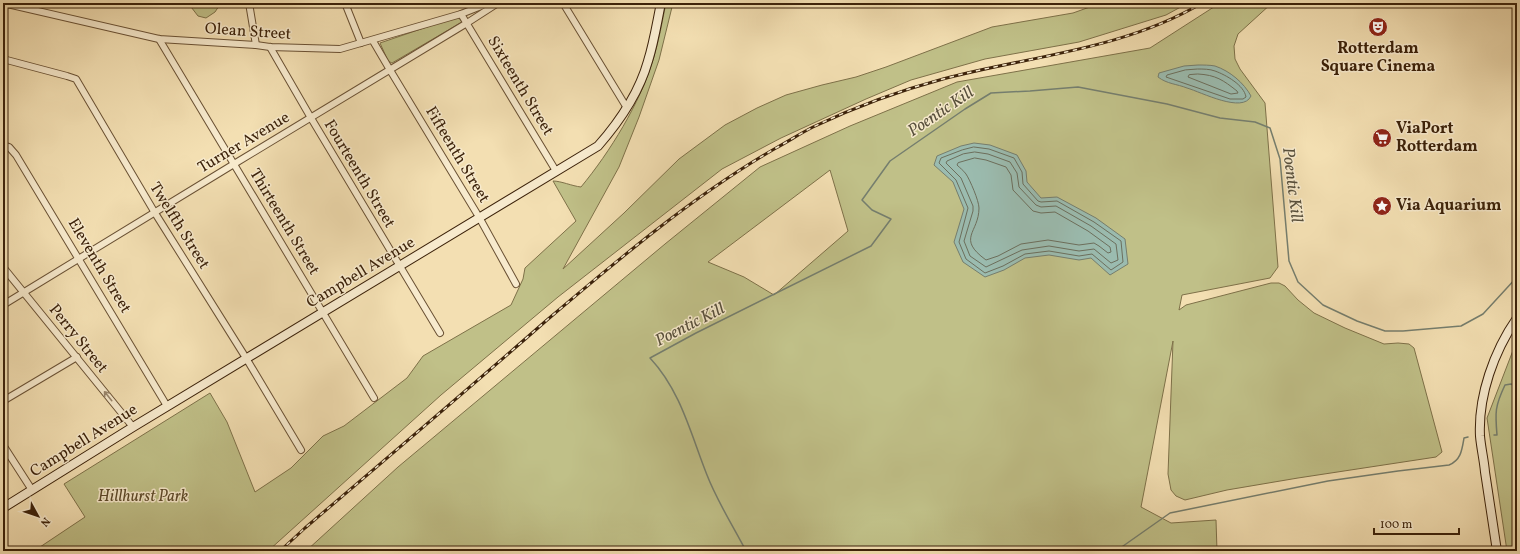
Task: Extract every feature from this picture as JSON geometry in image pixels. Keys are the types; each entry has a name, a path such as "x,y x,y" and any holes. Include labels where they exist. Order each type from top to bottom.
{"street":[{"name":"Olean Street","path":"3,3 159,39 270,47 340,49 461,14 489,3"},
{"path":"249,3 256,45"},
{"path":"345,3 361,43"},
{"name":"Turner Avenue","path":"3,306 498,3"},
{"path":"563,3 627,108"},
{"name":"Campbell Avenue","path":"3,508 133,426 598,146 615,127 642,79 648,62 661,3"},
{"name":"Sixteenth Street","path":"461,14 556,171"},
{"name":"Thirteenth Street","path":"159,39 374,398"},
{"name":"Fifteenth Street","path":"373,40 479,217 516,284"},
{"name":"Fourteenth Street","path":"270,47 440,334"},
{"name":"Twelfth Street","path":"3,60 76,79 155,213 246,358 301,450"},
{"name":"Eleventh Street","path":"3,145 9,147 16,155 167,406"},
{"name":"Perry Street","path":"3,267 133,426"},
{"path":"1497,551 1480,436 1482,408 1487,383 1497,355 1517,318"},
{"path":"3,401 77,357"},
{"path":"3,444 32,490"}],"green space":[{"path":"188,3 221,3 215,12 206,18 198,16"},
{"name":"Hillhurst Park","path":"666,3 673,3 659,60 639,117 619,167 563,269 624,213 679,159 725,125 786,95 856,77 992,27 1073,13 1101,3 1188,3 1166,15 1079,42 985,59 911,80 781,138 722,169 558,297 441,395 268,551 34,551 85,517 64,484 210,393 227,422 255,492 291,468 323,436 344,426 407,378 423,356 511,305 523,279 525,268 576,221 553,181 581,187 613,143 632,110 647,76 657,46"},
{"path":"1220,3 1272,3 1238,34 1234,46 1235,59 1240,69 1265,103 1278,267 1270,278 1182,295 1179,310 1186,305 1271,283 1279,283 1285,286 1298,300 1314,313 1345,328 1384,344 1409,344 1414,348 1442,452 1436,457 1227,490 1185,500 1176,496 1171,490 1168,474 1173,341 1141,507 1171,523 1216,520 1217,551 306,551 398,467 665,244 760,167 850,126 957,82 1150,48","holes":["830,170 848,231 774,295 744,277 708,262"]},
{"path":"456,17 462,22 392,63 388,61 380,43"},
{"path":"1517,340 1517,551 1507,551 1487,418"}],"water":[{"path":"1209,65 1221,68 1240,82 1251,96 1247,101 1240,103 1221,100 1168,83 1158,77 1159,73 1184,66"},
{"path":"974,143 990,145 1017,155 1026,171 1027,182 1041,198 1057,197 1096,218 1125,239 1128,264 1110,275 1091,258 1079,260 1049,255 1025,258 1004,270 985,277 963,262 954,242 964,209 953,182 934,165 937,156 961,146"}],"waterway":[{"name":"Poentic Kill","path":"746,551 711,485 677,399 661,371 650,358 696,333 871,246 891,219 872,210 862,200 890,161 965,109 991,93 1078,87 1167,104 1220,118 1255,122 1270,128 1280,159 1289,261 1298,282 1323,305 1357,321 1385,331 1461,326 1483,314 1517,277"},
{"path":"1494,435 1497,435 1496,415 1499,398 1505,385 1511,384 1517,387"},
{"path":"1116,551 1170,513 1328,481 1449,465 1456,460 1462,450 1464,438 1468,437"}],"railway":[{"path":"280,551 547,320 630,251 715,186 776,148 808,129 893,94 976,71 1108,42 1172,19 1202,3"}],"place":[{"name":"Rotterdam Square Cinema","path":"1378,27"},
{"name":"ViaPort Rotterdam","path":"1382,138"},
{"name":"Via Aquarium","path":"1382,206"}]}
